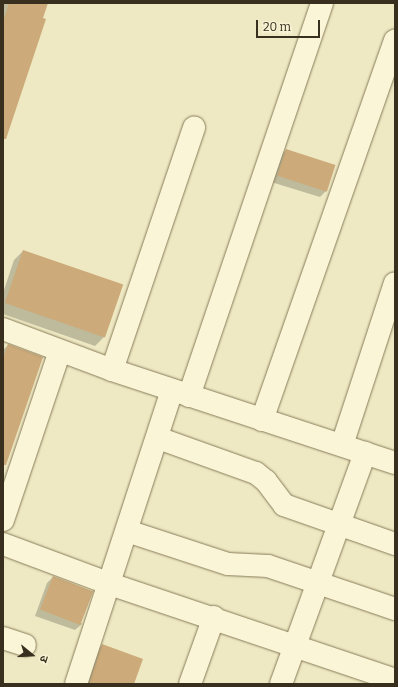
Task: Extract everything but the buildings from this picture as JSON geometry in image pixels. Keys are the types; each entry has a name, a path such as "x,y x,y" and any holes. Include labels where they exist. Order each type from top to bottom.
{"street":[{"path":"76,684 158,438 181,393 322,3"},
{"path":"262,420 395,41"},
{"path":"112,370 194,128"},
{"path":"342,444 395,283"},
{"path":"3,329 112,370 262,420 342,444 395,463"},
{"path":"3,520 60,351"},
{"path":"158,438 256,473 266,481 284,505 395,544"},
{"path":"281,684 365,453"},
{"path":"127,531 221,562 268,566 319,582 395,609"},
{"path":"3,544 110,584 214,617 395,680"},
{"path":"190,684 214,617"},
{"path":"3,638 25,645"}]}
